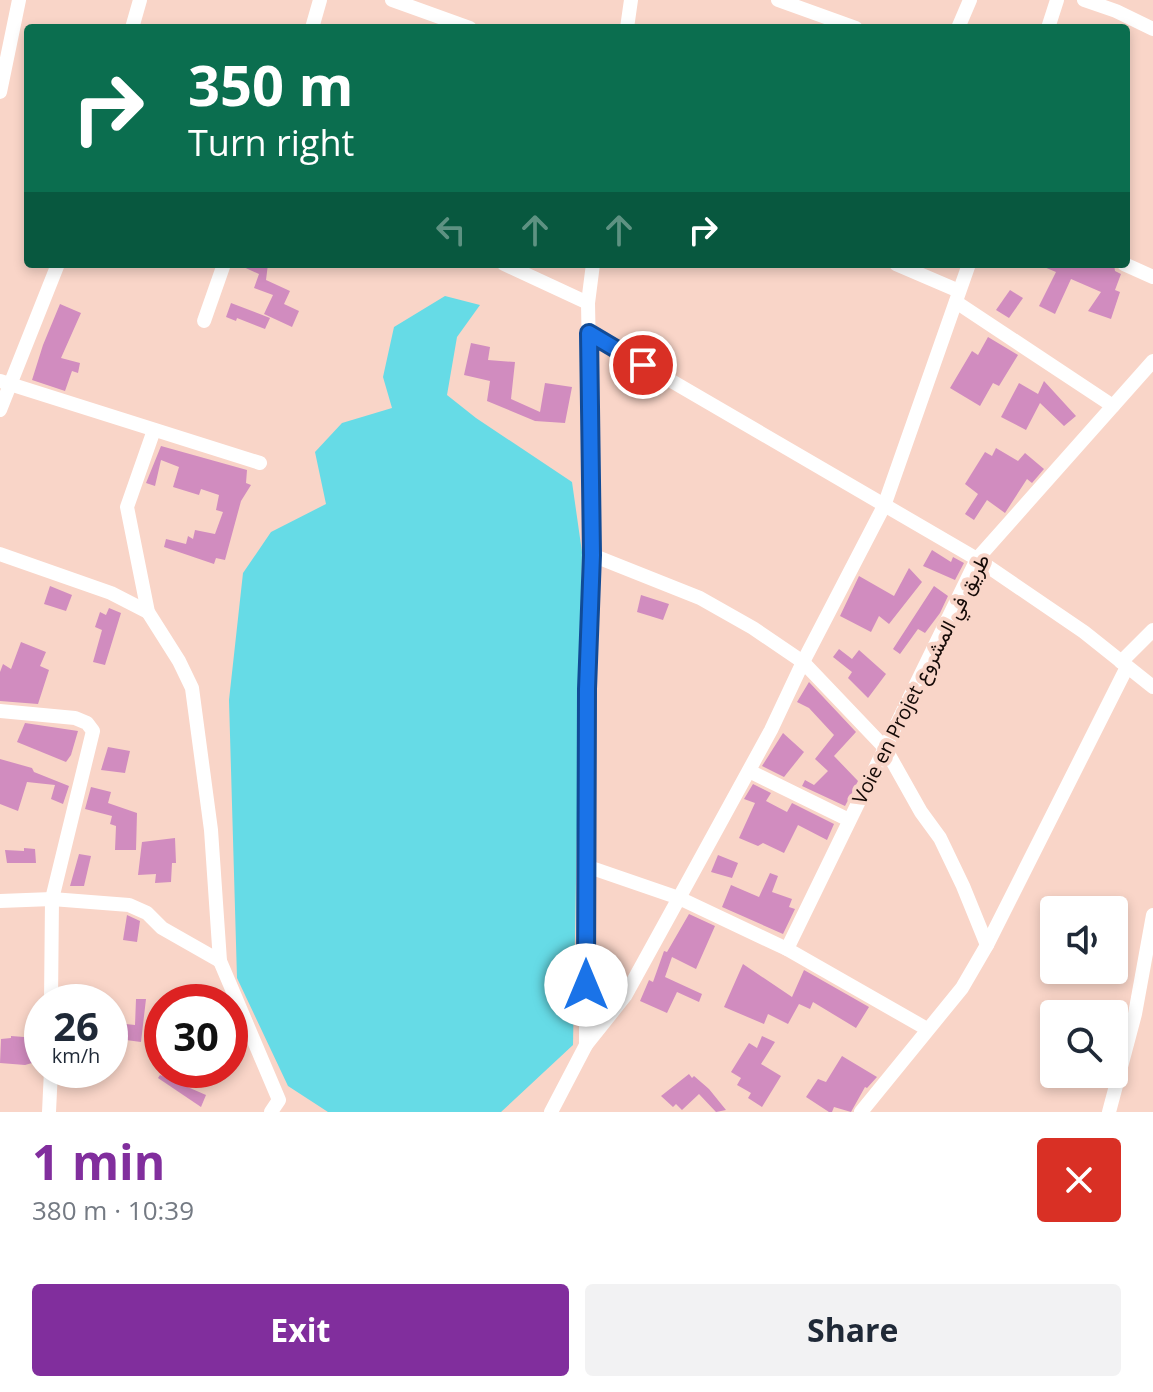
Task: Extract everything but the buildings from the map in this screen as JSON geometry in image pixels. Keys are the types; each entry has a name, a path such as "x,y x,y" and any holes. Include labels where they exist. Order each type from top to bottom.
{"street":[{"path":"0,92 19,0"},
{"path":"133,24 140,0"},
{"path":"313,24 320,0"},
{"path":"392,0 459,24"},
{"path":"628,24 631,0"},
{"path":"778,0 845,24"},
{"path":"960,24 970,0"},
{"path":"1049,24 1057,0"},
{"path":"1084,0 1153,29"},
{"path":"1130,267 1153,277"},
{"path":"0,410 5,383 56,268"},
{"path":"204,321 223,268"},
{"path":"513,268 588,303"},
{"path":"586,1045 592,555 588,303 592,268"},
{"path":"904,268 958,297 1113,406"},
{"path":"552,1112 586,1045 625,996 749,771 884,506 968,268"},
{"path":"589,333 977,559 1060,615 1153,687"},
{"name":"Voie en Projet طريق في المشروع","path":"787,949 977,559 1153,361"},
{"path":"5,383 260,463"},
{"path":"154,430 127,507 148,612 192,688 211,830 220,961 279,1100 271,1112"},
{"path":"0,554 111,593 148,612"},
{"path":"592,555 700,598 753,628 803,662 885,748 921,812 940,838 987,945"},
{"path":"861,1112 962,988 987,945 1124,664 1153,630"},
{"path":"0,711 75,718 87,723 93,731 52,899 51,984"},
{"path":"749,771 849,820"},
{"path":"586,866 679,898 787,949 927,1029"},
{"path":"0,901 52,899 129,905 147,913 162,928 220,961"},
{"path":"1109,1112 1135,1014 1153,915"},
{"path":"49,1112 50,1088"}],"water":[{"path":"445,296 480,305 457,337 447,395 572,482 582,552 573,1045 501,1112 328,1112 288,1086 248,1001 248,984 240,984 237,978 229,700 243,573 271,532 326,504 315,452 342,423 392,408 383,377 394,327"}],"route":[{"path":"586,985 587,689 592,555 589,333 643,365"}]}
